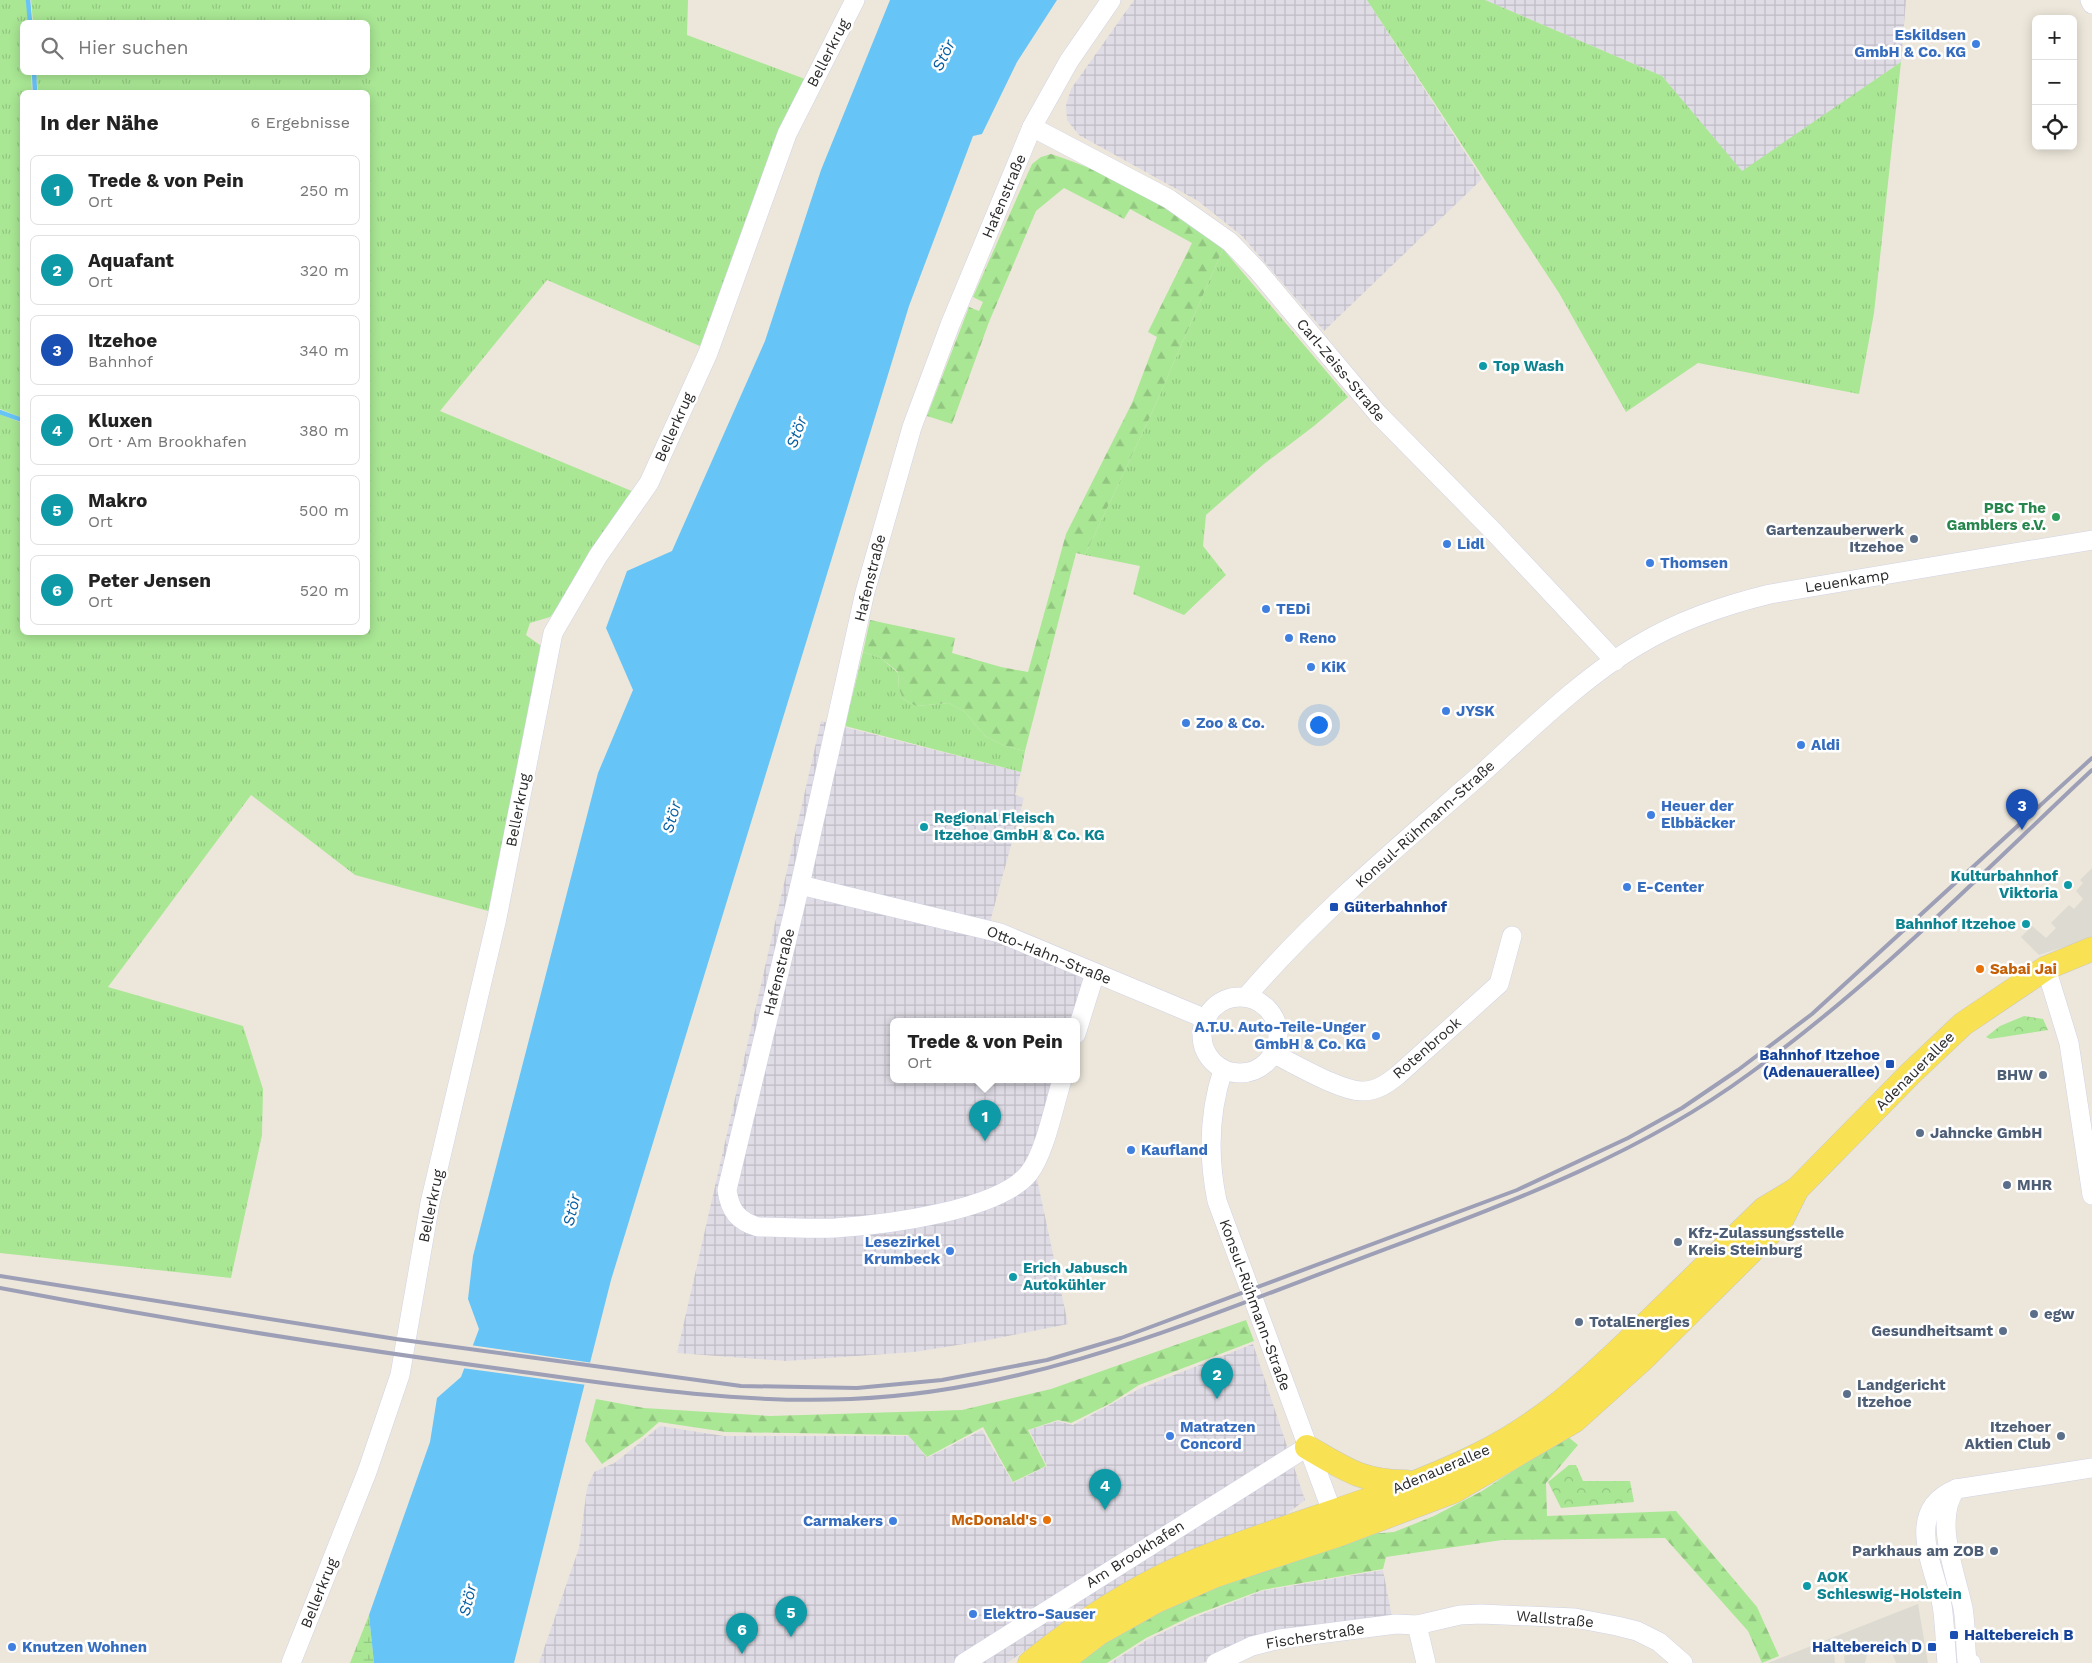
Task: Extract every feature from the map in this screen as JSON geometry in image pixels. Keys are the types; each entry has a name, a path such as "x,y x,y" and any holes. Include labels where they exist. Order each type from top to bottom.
{"main road":[{"name":"Adenauerallee","path":"1060,1663 1099,1633 1173,1593 1336,1524 1412,1482 1480,1454 1540,1419 1566,1400 1764,1209 1797,1189 1946,1038 1987,1007 2046,968 2092,949"},
{"name":"Adenauerallee","path":"1030,1663 1101,1610 1156,1579 1226,1549 1336,1524 1454,1491 1574,1421 1672,1331 1780,1223 1797,1189"},
{"path":"1308,1447 1353,1474 1388,1482 1412,1482"}],"street":[{"name":"Bellerkrug","path":"291,1663 367,1472 400,1375 430,1203 497,918 553,633 598,556 649,483 708,353 787,134 855,0"},
{"name":"Hafenstraße","path":"1061,1083 1033,1167 1021,1182 1011,1189 976,1204 920,1217 837,1228 758,1227 748,1224 733,1213 727,1190 800,885 865,592 912,427 950,325 1032,127 1068,60 1111,0"},
{"path":"2090,0 2092,4"},
{"name":"Carl-Zeiss-Straße","path":"1032,127 1180,205 1218,232 1241,252 1378,414 1494,532 1615,661"},
{"name":"Leuenkamp","path":"1615,661 1669,629 1726,606 1751,599 2092,540"},
{"name":"Konsul-Rühmann-Straße","path":"1246,997 1264,976 1336,904 1540,721 1615,661"},
{"name":"Otto-Hahn-Straße","path":"800,885 991,930 1206,1019"},
{"name":"Rotenbrook","path":"1274,1054 1348,1088 1364,1091 1379,1087 1398,1075 1499,984 1512,936"},
{"path":"2046,968 2070,1043 2092,1195"},
{"path":"1080,1021 1095,973"},
{"path":"1246,997 1258,1001 1270,1011 1277,1026 1278,1040 1274,1054 1268,1063 1250,1072 1233,1073 1223,1070 1211,1059 1204,1048 1202,1032 1206,1019 1217,1005 1229,998 1246,997"},
{"name":"Konsul-Rühmann-Straße","path":"1223,1070 1216,1091 1212,1119 1212,1168 1217,1200 1336,1524"},
{"name":"Am Brookhafen","path":"964,1663 1308,1447"},
{"path":"1947,1663 1944,1617 1931,1569 1926,1536 1927,1522 1933,1503 1944,1494 1956,1489 2092,1468"},
{"path":"1956,1489 1949,1498 1946,1514 1952,1568 1963,1610 1969,1662"},
{"name":"Wallstraße","path":"1417,1625 1460,1615 1481,1614 1575,1618 1636,1631 1659,1642 1683,1663"},
{"name":"Fischerstraße","path":"1216,1663 1252,1646 1280,1639 1396,1624 1417,1625"},
{"path":"1417,1625 1426,1663"}],"shaded area":[{"path":"1134,0 1367,0 1482,179 1324,331 1242,236 1198,201 1079,135 1067,120 1066,105 1071,89"},
{"path":"1485,0 1906,0 1901,62 1742,172 1662,76"},
{"path":"821,721 1021,772 1015,795 1024,798 990,922 1104,968 1080,1043 1080,1018 890,1018 890,1083 1068,1083 1037,1179 1068,1324 983,1341 914,1352 786,1361 677,1353"},
{"path":"2092,868 2092,938 2039,955 2021,937 2032,926 2046,938 2056,928 2051,923 2069,905 2074,909 2083,899 2076,891 2083,883 2080,880"},
{"path":"1253,1344 1305,1500 1278,1521 1085,1609 1007,1663 539,1663 579,1548 587,1488 594,1472 616,1462 660,1426 724,1436 909,1436 927,1458 982,1430 1013,1483 1047,1466 1029,1430 1058,1421 1073,1425 1141,1388"},
{"path":"1383,1570 1392,1617 1208,1660 1203,1663 1110,1663 1147,1640 1193,1618 1262,1591"},
{"path":"1918,1604 1928,1663 1896,1663 1891,1650 1878,1646 1868,1651 1865,1663 1845,1663 1844,1656 1850,1653 1848,1648 1834,1652 1835,1663 1768,1663"}],"green space":[{"path":"0,0 26,0 29,20 20,20 20,75 31,75 32,90 20,90 20,417 0,409"},
{"path":"31,0 688,0 687,35 805,79 702,347 547,280 440,411 634,492 567,596 550,617 530,623 526,635 544,648 492,912 355,875 251,795 108,987 243,1026 263,1089 262,1135 231,1278 0,1253 0,414 20,422 20,635 370,635 370,90 38,90 36,75 370,75 370,20 33,20"},
{"path":"1367,0 1485,0 1662,76 1742,171 1901,62 1874,313 1859,394 1698,363 1626,412 1559,293"},
{"path":"1051,154 1097,172 1141,194 1183,220 1223,249 1150,417 1085,555 1076,553 1025,751 1005,746 985,736 965,712 949,703 916,706 903,699 899,689 898,672 881,658 863,652 870,620 955,638 952,653 1001,667 1028,672 1066,534 1132,403 1157,337 1148,332 1192,243 1130,209 1124,219 1064,188 1036,211 989,322 952,424 927,416 969,307 979,311 983,302 973,297 1032,164 1041,157"},
{"path":"1223,249 1348,397 1264,464 1206,515 1203,546 1226,575 1184,615 1133,594 1140,566 1085,555 1150,417"},
{"path":"863,652 881,658 898,673 899,689 903,699 916,706 949,703 965,712 985,736 1005,746 1025,751 1021,772 845,726"},
{"path":"2024,1016 2043,1019 2048,1030 1990,1039 1986,1037 2000,1026"},
{"path":"1246,1320 1254,1341 1139,1385 1111,1403 1071,1423 1058,1420 1028,1430 1046,1466 1013,1482 983,1427 927,1457 908,1435 726,1432 659,1422 643,1436 602,1464 585,1441 596,1399 644,1408 770,1416 962,1410 1051,1389"},
{"path":"1567,1436 1578,1445 1546,1483 1547,1516 1676,1511 1757,1607 1779,1656 1762,1663 1748,1631 1665,1538 1502,1540 1386,1557 1383,1569 1262,1590 1192,1616 1146,1638 1107,1663 1069,1663 1192,1592 1358,1535 1394,1532 1434,1516 1482,1491"},
{"path":"1569,1465 1576,1465 1583,1481 1630,1481 1634,1502 1561,1508 1548,1482"},
{"path":"369,1615 374,1663 350,1663"}],"water":[{"name":"Stör","path":"890,0 1057,0 1017,62 982,134 973,136 909,306 611,1280 514,1663 374,1663 369,1615 430,1442 437,1398 461,1377 479,1329 468,1299 473,1256 598,773 633,690 606,628 627,571 672,551 765,341 821,170"}],"pier":[{"path":"470,1345 593,1363 587,1385 462,1368"}],"waterway":[{"path":"28,0 30,20"},
{"path":"34,75 35,90"},
{"path":"0,412 20,419"}],"railway":[{"path":"0,1276 396,1339 741,1386 857,1388 942,1380 1047,1360 1121,1338 1517,1190 1628,1138 1682,1108 1738,1070 1812,1014 2092,758"},
{"path":"0,1288 190,1322 382,1352 637,1388 722,1396 808,1400 916,1394 980,1384 1042,1369 1104,1352 1165,1332 1451,1224 1554,1182 1655,1134 1703,1106 1749,1074 1839,1004 1925,928 2092,770"}],"place":[{"name":"Eskildsen GmbH & Co. KG","path":"1976,44"},
{"name":"Top Wash","path":"1483,366"},
{"name":"PBC The Gamblers e.V.","path":"2056,517"},
{"name":"Gartenzauberwerk Itzehoe","path":"1914,539"},
{"name":"Lidl","path":"1447,544"},
{"name":"Thomsen","path":"1650,563"},
{"name":"TEDi","path":"1266,609"},
{"name":"Reno","path":"1289,638"},
{"name":"KiK","path":"1311,667"},
{"name":"JYSK","path":"1446,711"},
{"name":"Zoo & Co.","path":"1186,723"},
{"name":"Aldi","path":"1801,745"},
{"name":"Heuer der Elbbäcker","path":"1651,815"},
{"name":"Regional Fleisch Itzehoe GmbH & Co. KG","path":"924,827"},
{"name":"Itzehoe","path":"2022,830"},
{"name":"Kulturbahnhof Viktoria","path":"2068,885"},
{"name":"E-Center","path":"1627,887"},
{"name":"Güterbahnhof","path":"1334,907"},
{"name":"Bahnhof Itzehoe","path":"2026,924"},
{"name":"Sabai Jai","path":"1980,969"},
{"name":"A.T.U. Auto-Teile-Unger GmbH & Co. KG","path":"1376,1036"},
{"name":"Bahnhof Itzehoe (Adenauerallee)","path":"1890,1064"},
{"name":"BHW","path":"2043,1075"},
{"name":"Jahncke GmbH","path":"1920,1133"},
{"name":"Trede & von Pein","path":"985,1141"},
{"name":"Kaufland","path":"1131,1150"},
{"name":"MHR","path":"2007,1185"},
{"name":"Kfz-Zulassungsstelle Kreis Steinburg","path":"1678,1242"},
{"name":"Lesezirkel Krumbeck","path":"950,1251"},
{"name":"Erich Jabusch Autokühler","path":"1013,1277"},
{"name":"egw","path":"2034,1314"},
{"name":"TotalEnergies","path":"1579,1322"},
{"name":"Gesundheitsamt","path":"2003,1331"},
{"name":"Landgericht Itzehoe","path":"1847,1394"},
{"name":"Aquafant","path":"1217,1399"},
{"name":"Matratzen Concord","path":"1170,1436"},
{"name":"Itzehoer Aktien Club","path":"2061,1436"},
{"name":"Kluxen","path":"1105,1510"},
{"name":"McDonald's","path":"1047,1520"},
{"name":"Carmakers","path":"893,1521"},
{"name":"Parkhaus am ZOB","path":"1994,1551"},
{"name":"AOK Schleswig-Holstein","path":"1807,1586"},
{"name":"Elektro-Sauser","path":"973,1614"},
{"name":"Haltebereich B","path":"1954,1635"},
{"name":"Makro","path":"791,1637"},
{"name":"Knutzen Wohnen","path":"12,1647"},
{"name":"Haltebereich D","path":"1932,1647"},
{"name":"Peter Jensen","path":"742,1654"}]}
